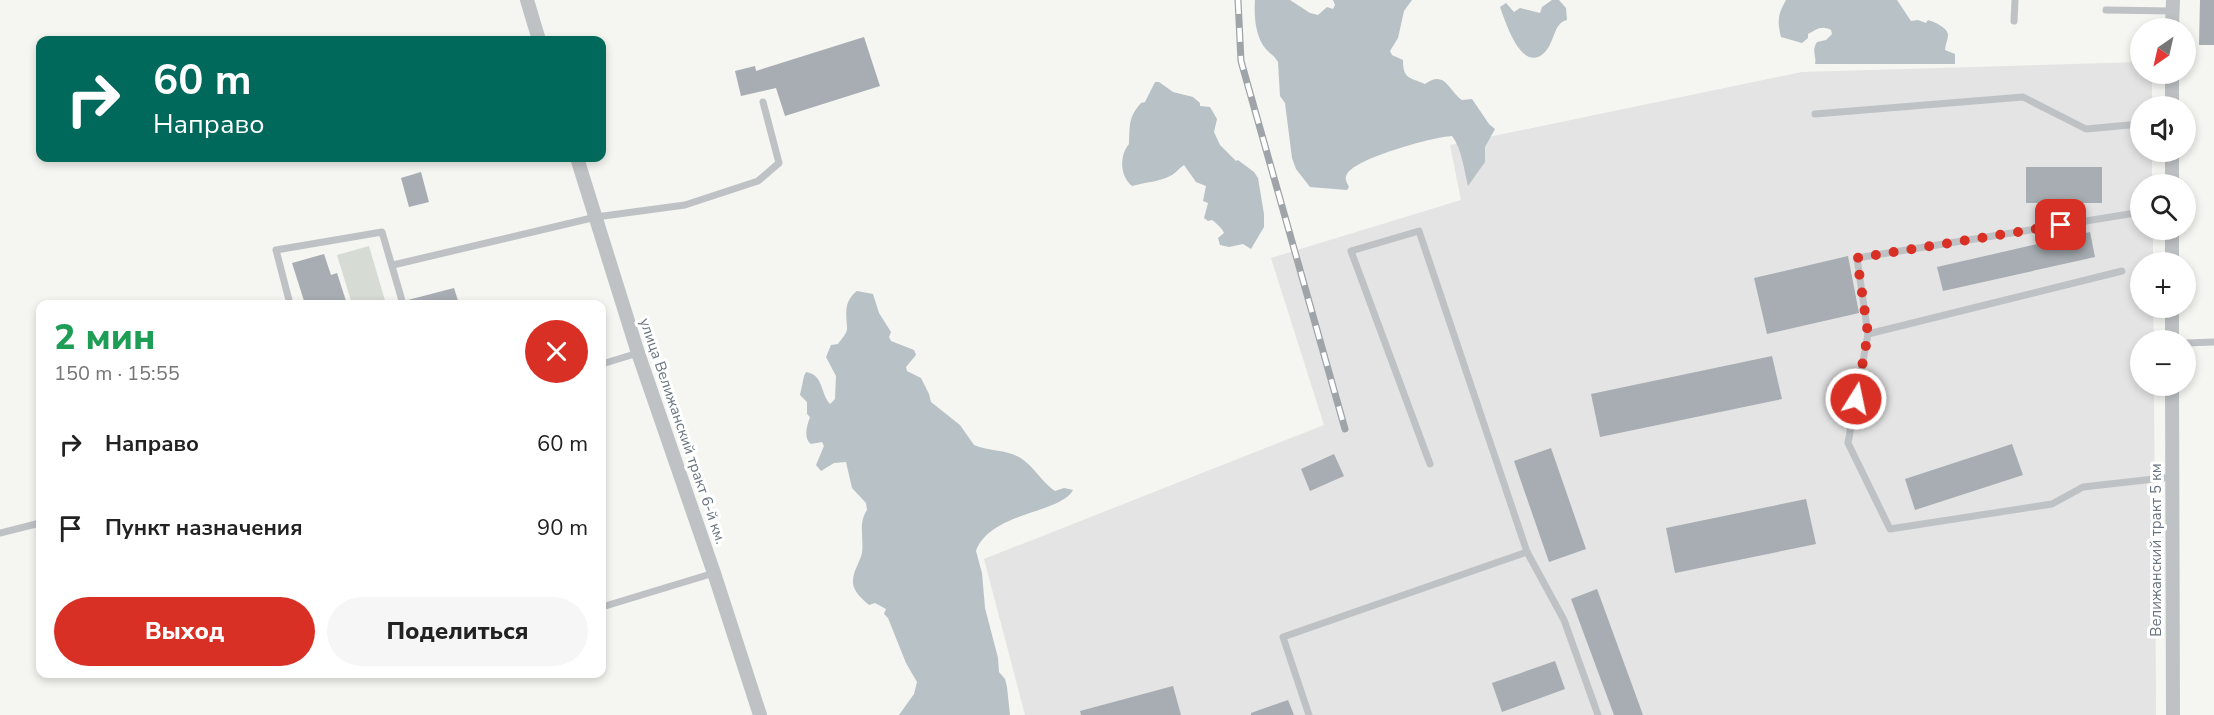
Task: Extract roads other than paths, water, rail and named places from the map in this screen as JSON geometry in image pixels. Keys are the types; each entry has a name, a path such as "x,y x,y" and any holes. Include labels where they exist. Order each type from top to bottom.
{"street":[{"path":"526,0 538,36"},
{"name":"улица Велижанский тракт 6-й км.","path":"578,162 638,353 760,715"},
{"name":"Велижанский тракт 5 км","path":"2172,396 2174,715"}],"lane":[{"path":"2014,21 2015,0"},
{"path":"2106,10 2172,5"},
{"path":"1815,114 2023,97 2086,129 2130,125"},
{"path":"393,266 596,217 686,206 758,181 779,163 763,102"},
{"path":"2129,214 1857,258 1868,334 1848,442 1890,529 2052,504 2083,487 2172,477"},
{"path":"1430,464 1351,251 1419,231 1527,552 1564,620 1598,715"},
{"path":"290,300 276,250 382,232 402,300"},
{"path":"1868,334 2122,271"},
{"path":"2196,343 2214,342"},
{"path":"606,363 638,353"},
{"path":"0,533 36,524"},
{"path":"1309,715 1283,637 1527,552"},
{"path":"606,605 714,573"}],"railway":[{"path":"1238,0 1241,61 1345,429"}]}
